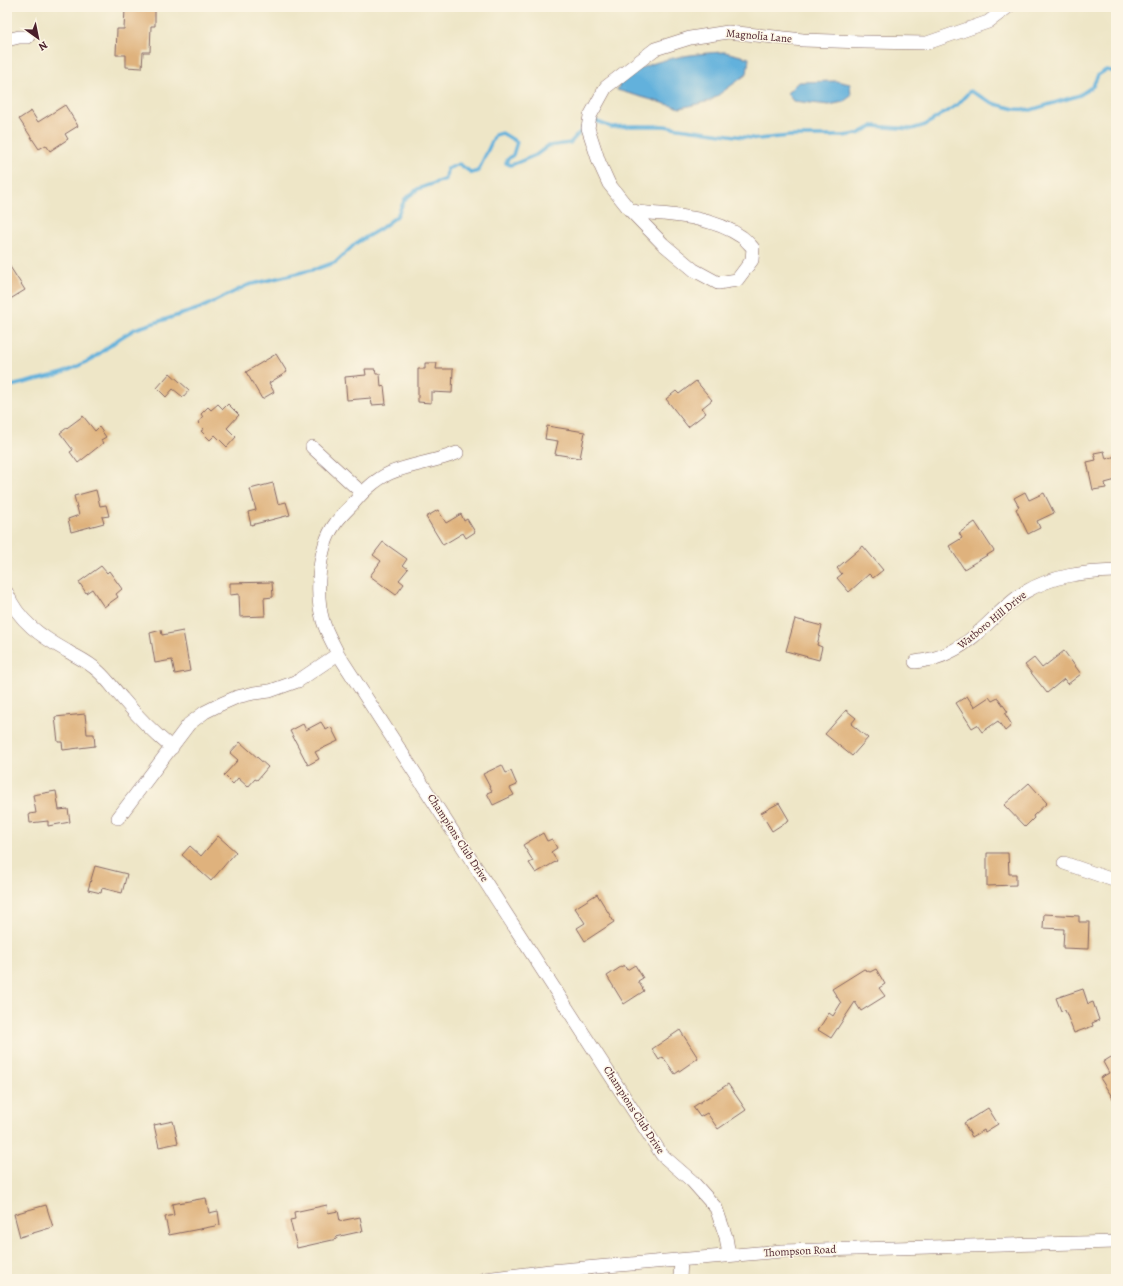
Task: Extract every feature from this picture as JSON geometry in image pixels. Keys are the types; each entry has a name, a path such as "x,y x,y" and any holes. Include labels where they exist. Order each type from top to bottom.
{"street":[{"name":"Magnolia Lane","path":"629,209 636,212 690,217 722,227 743,238 753,248 752,260 737,280 718,283 694,270 663,244 629,209 609,184 599,162 588,128 590,116 606,87 655,49 690,38 728,32 803,40 927,43 988,22 1008,7"},
{"path":"7,40 19,37 28,37"},
{"path":"312,447 362,493"},
{"name":"Champions Club Drive","path":"457,453 446,458 391,473 382,477 362,493 334,525 327,541 319,574 319,604 323,622 338,654 662,1155 692,1181 716,1208 726,1236 729,1255"},
{"name":"Watboro Hill Drive","path":"915,662 937,658 953,651 967,641 1001,610 1039,584 1072,574 1116,572"},
{"path":"7,593 10,601 20,616 32,628 46,639 84,660 98,670 154,733 172,748"},
{"path":"118,818 189,724 205,712 237,697 270,691 298,681 338,654"},
{"path":"1064,863 1116,881"},
{"name":"Thompson Road","path":"485,1279 550,1270 782,1251 1116,1242"},
{"path":"680,1279 681,1260"}],"water":[{"path":"725,52 749,58 747,74 710,101 680,108 617,90 623,79 645,66 672,58"},
{"path":"836,81 850,84 851,96 843,102 829,105 793,101 787,93 798,82"}],"building":[{"path":"125,9 155,10 155,26 151,26 150,52 143,52 142,68 126,67 126,55 116,55 117,29 124,29"},
{"path":"65,105 78,126 65,134 68,139 50,151 46,145 39,149 19,119 31,111 38,122"},
{"path":"7,262 25,290 7,301"},
{"path":"276,354 287,372 269,383 274,392 262,399 246,372"},
{"path":"425,363 437,363 436,369 453,369 452,393 431,392 431,403 418,402 418,369 425,369"},
{"path":"365,369 375,369 376,374 380,374 381,387 384,386 386,404 372,405 371,398 347,400 345,377 366,375"},
{"path":"170,373 189,390 183,397 173,389 166,397 157,388"},
{"path":"696,381 712,400 702,408 706,413 688,427 666,399 676,391 679,394"},
{"path":"218,404 223,409 228,404 239,415 227,428 236,437 227,447 215,435 210,440 201,431 204,429 198,423 203,417 201,414 208,407 211,410"},
{"path":"83,416 95,431 99,427 106,437 101,440 103,443 78,463 70,452 73,450 60,433"},
{"path":"547,426 585,432 580,458 555,454 558,441 545,439"},
{"path":"1104,451 1106,459 1116,456 1116,480 1105,483 1106,488 1093,490 1087,462 1096,460 1094,453"},
{"path":"273,483 278,504 286,502 290,515 251,525 248,512 256,510 250,489"},
{"path":"96,490 100,506 106,505 109,516 102,517 104,523 71,532 68,519 79,515 74,496"},
{"path":"1025,492 1029,500 1044,493 1054,513 1037,521 1040,528 1028,534 1016,509 1019,507 1014,498"},
{"path":"438,510 446,523 461,514 464,521 467,519 475,532 466,538 463,533 443,545 426,517"},
{"path":"975,522 994,551 964,569 949,546 962,538 959,533"},
{"path":"383,542 407,559 403,565 408,569 399,580 404,584 396,595 370,576 381,561 373,555"},
{"path":"863,546 883,570 873,578 869,574 849,592 837,578 842,574 837,568"},
{"path":"101,566 107,573 109,571 122,589 116,594 118,597 104,607 92,589 86,593 79,582"},
{"path":"272,582 273,597 264,598 265,616 240,617 239,594 230,595 230,583"},
{"path":"795,619 822,626 817,645 822,647 819,660 786,651"},
{"path":"161,630 162,635 183,631 190,671 175,674 172,660 155,663 150,633"},
{"path":"1064,651 1081,674 1068,684 1064,679 1047,693 1025,665 1034,658 1042,668"},
{"path":"967,696 974,707 989,697 992,701 998,698 1008,712 1005,714 1012,725 1005,731 998,721 982,732 977,725 972,728 956,703"},
{"path":"846,710 856,718 851,724 868,738 852,756 825,734"},
{"path":"85,714 87,734 94,734 95,746 63,750 62,742 58,742 55,717"},
{"path":"321,722 326,730 331,727 338,741 315,752 319,759 308,765 290,731 303,724 306,730"},
{"path":"240,742 268,767 257,780 255,779 248,787 238,778 233,784 224,775 238,760 230,753"},
{"path":"502,765 506,773 511,771 517,785 510,788 514,795 493,805 487,793 492,791 483,774"},
{"path":"1029,783 1047,803 1033,816 1034,818 1025,827 1004,805"},
{"path":"56,791 59,810 68,809 70,822 48,826 48,821 30,823 29,814 36,813 33,795"},
{"path":"779,803 789,820 772,831 761,813"},
{"path":"543,833 547,841 552,839 557,848 551,852 557,861 536,873 529,863 533,861 523,845"},
{"path":"218,836 236,852 211,881 182,855 190,846 201,856"},
{"path":"987,853 1008,853 1009,874 1016,874 1016,885 987,886"},
{"path":"95,866 127,874 122,893 102,888 101,893 88,890"},
{"path":"597,894 614,922 585,941 577,928 585,923 575,908"},
{"path":"1044,914 1079,916 1079,922 1089,922 1088,949 1063,948 1064,929 1043,928"},
{"path":"624,965 627,970 635,965 643,978 638,981 644,991 624,1004 607,976"},
{"path":"864,969 870,972 876,969 885,984 879,988 885,996 861,1011 855,1002 831,1038 818,1030 829,1013 833,1016 841,1003 832,989"},
{"path":"1083,989 1088,1004 1093,1002 1099,1020 1092,1023 1093,1026 1074,1033 1065,1010 1061,1011 1056,998"},
{"path":"680,1030 698,1058 675,1074 663,1057 659,1060 652,1049"},
{"path":"1116,1054 1116,1103 1100,1078 1109,1073 1103,1062"},
{"path":"728,1084 746,1110 718,1129 707,1113 700,1117 693,1107"},
{"path":"988,1108 998,1124 985,1132 984,1130 972,1137 964,1123"},
{"path":"173,1121 178,1143 159,1147 154,1125"},
{"path":"206,1198 209,1213 218,1211 220,1225 169,1235 165,1217 174,1215 172,1204"},
{"path":"46,1205 53,1227 20,1237 14,1214"},
{"path":"327,1205 328,1213 338,1211 340,1221 360,1217 363,1231 336,1237 337,1239 297,1248 290,1220 295,1219 294,1212"}],"waterway":[{"path":"593,122 596,121 611,127 664,126 758,139 790,136 843,136 858,134 873,126 912,129 925,125 957,105 970,91 995,104 1015,109 1031,110 1080,95 1093,86 1098,75 1106,70 1116,72"},
{"path":"7,387 60,374 92,359 120,338 135,329 201,308 248,285 316,269 336,262 356,243 380,229 397,216 405,199 418,189 446,179 447,169 459,164 472,173 478,171 495,135 502,133 517,142 513,155 507,160 506,163 510,165 536,155 548,146 570,143 583,127"}]}
